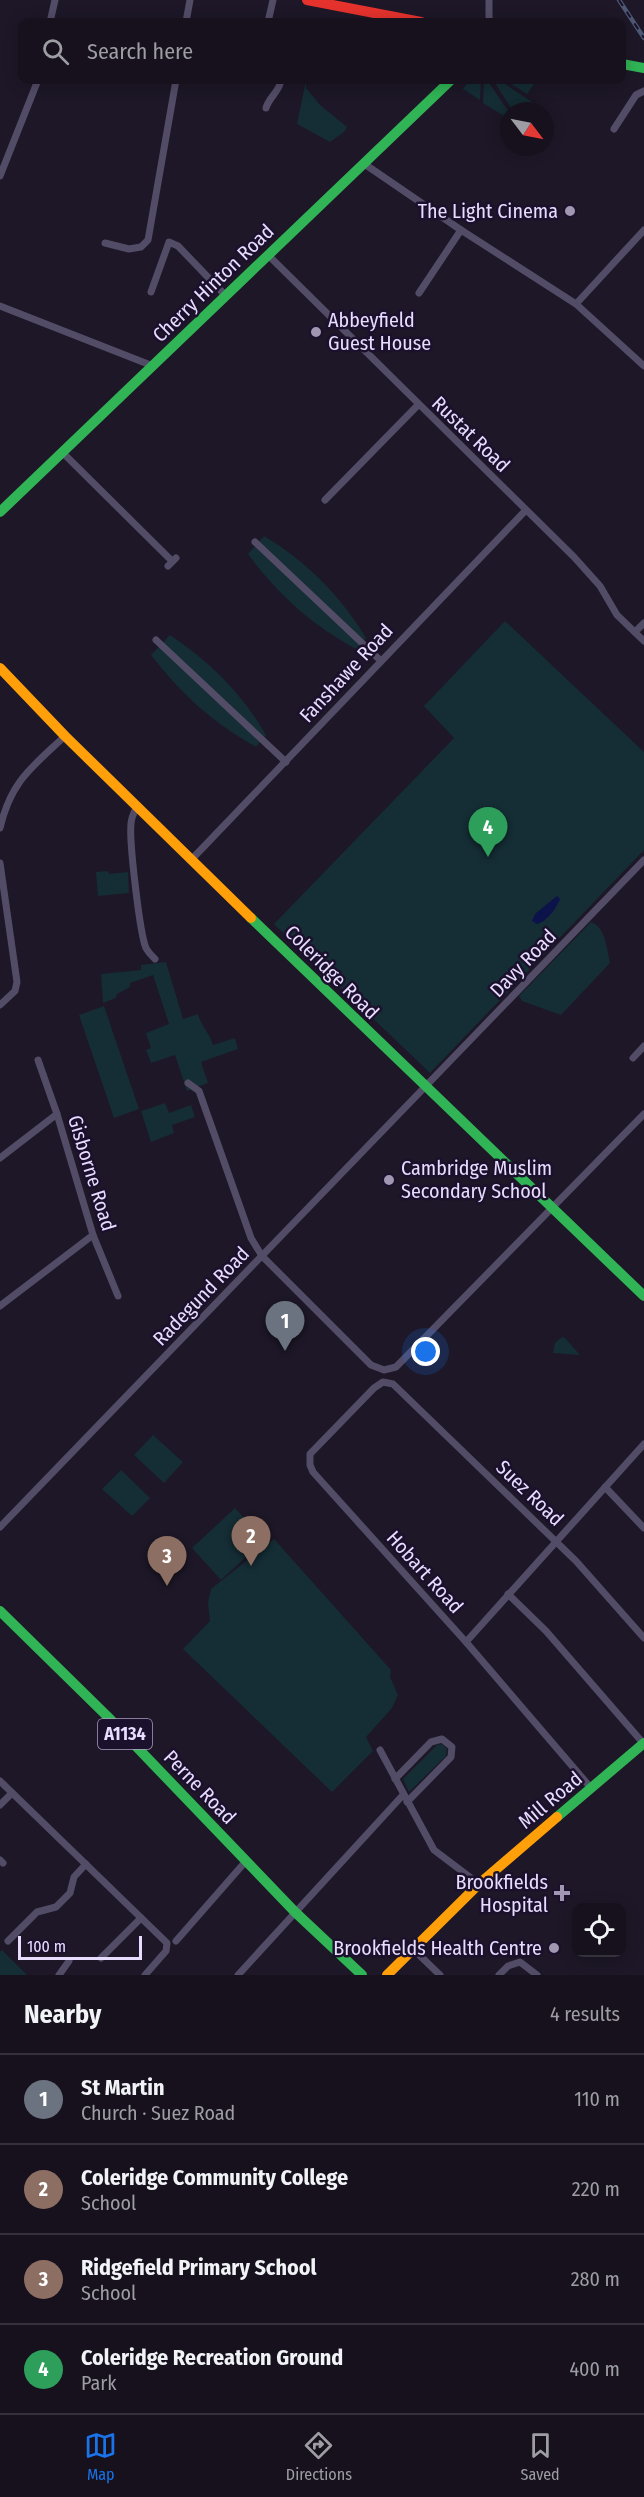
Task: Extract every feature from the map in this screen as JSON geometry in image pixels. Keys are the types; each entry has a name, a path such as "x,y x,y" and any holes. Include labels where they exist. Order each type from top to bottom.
{"street":[{"path":"51,18 55,0"},
{"path":"187,18 190,0"},
{"path":"269,18 273,0"},
{"path":"307,0 400,18"},
{"path":"489,0 489,18"},
{"path":"626,65 644,68"},
{"path":"0,176 36,84"},
{"path":"105,243 129,249 141,247 148,237 175,84"},
{"path":"266,108 269,99 281,84"},
{"name":"Cherry Hinton Road","path":"0,512 447,84"},
{"path":"614,129 636,95 644,90"},
{"path":"363,163 576,304 644,366"},
{"path":"419,293 461,230"},
{"path":"576,304 644,230"},
{"path":"151,292 169,242 178,246 226,296"},
{"name":"Rustat Road","path":"268,255 574,557 600,586 617,615 644,641"},
{"path":"0,306 153,366"},
{"path":"325,500 418,405"},
{"path":"62,452 172,561"},
{"name":"Fanshawe Road","path":"192,859 525,511"},
{"path":"255,542 380,660"},
{"path":"635,632 644,623"},
{"path":"156,640 286,762"},
{"name":"Coleridge Road","path":"0,668 65,736 425,1088 554,1208 644,1296"},
{"path":"0,828 8,802 18,781 65,736"},
{"path":"137,806 132,816 131,832 142,937 146,949 155,959"},
{"name":"Davy Road","path":"425,1088 644,860"},
{"path":"0,863 17,982 15,991 0,1005"},
{"path":"633,1058 644,1046"},
{"name":"Gisborne Road","path":"38,1060 57,1113 93,1235 118,1296"},
{"path":"188,1083 199,1091 251,1238 262,1256 370,1365 384,1370 396,1367 644,1114"},
{"name":"Radegund Road","path":"0,1527 425,1088"},
{"path":"0,1158 57,1113"},
{"path":"0,1306 93,1235"},
{"name":"Suez Road","path":"383,1382 393,1384 402,1390 576,1561 644,1638"},
{"name":"Hobart Road","path":"383,1382 374,1388 314,1449 309,1459 312,1472 466,1642 591,1788"},
{"path":"466,1642 644,1444"},
{"path":"605,1487 644,1528"},
{"path":"508,1594 546,1631 643,1743"},
{"name":"Perne Road","path":"0,1611 107,1716 296,1912 362,1975"},
{"path":"238,1975 405,1798 451,1757 452,1747 442,1739 431,1742 395,1779"},
{"name":"Mill Road","path":"387,1975 479,1884 643,1743"},
{"path":"380,1750 434,1850 479,1884"},
{"path":"0,1781 166,1943 166,1951 145,1975"},
{"path":"0,1805 12,1793"},
{"path":"176,1941 246,1861"},
{"path":"8,1941 37,1912 52,1909 70,1893 74,1876 86,1864"},
{"path":"101,1958 141,1918"},
{"path":"413,1949 440,1975"},
{"path":"58,1975 69,1961"},
{"path":"499,1975 508,1966 520,1962 537,1975"}],"shaded area":[{"path":"306,84 306,88 320,105 347,127 330,142 297,124"},
{"path":"467,84 481,84 480,100 463,89"},
{"path":"484,84 490,84 502,102 500,102 500,113 483,103"},
{"path":"496,84 505,84 532,102 507,102"},
{"path":"511,84 534,84 527,94"},
{"path":"264,536 308,568 345,607 366,638 356,649 310,619 259,569 248,554"},
{"path":"505,621 644,752 644,850 430,1073 274,924 454,738 424,706"},
{"path":"170,635 212,667 246,705 266,735 256,747 225,728 199,707 174,683 151,655"},
{"path":"108,871 109,874 128,872 129,893 98,896 96,872"},
{"path":"557,896 560,899 547,918 537,924 532,921 535,914"},
{"path":"591,922 596,924 602,933 610,963 561,1015 522,1001 519,996"},
{"path":"166,962 183,1019 198,1014 213,1045 235,1038 238,1049 201,1062 208,1083 187,1091 175,1055 151,1063 146,1050 151,1048 146,1033 169,1024 153,975 130,983 130,987 117,994 116,998 103,1003 101,974 141,970 141,965"},
{"path":"104,1006 139,1109 114,1118 79,1015"},
{"path":"165,1103 169,1113 191,1105 195,1117 172,1125 174,1133 151,1142 141,1111"},
{"path":"562,1337 580,1355 553,1353 555,1343"},
{"path":"153,1435 183,1462 164,1483 134,1455"},
{"path":"121,1470 150,1498 132,1516 102,1489"},
{"path":"235,1508 264,1540 221,1580 192,1548"},
{"path":"274,1539 391,1670 390,1677 398,1695 392,1708 366,1737 373,1751 332,1792 183,1649 210,1621 208,1603 211,1589"},
{"path":"442,1744 447,1749 446,1756 409,1792 403,1779 437,1745"},
{"path":"2,1950 27,1975 0,1975 0,1952"}],"railway":[{"path":"619,0 644,38"}],"traffic: fast":[{"path":"626,65 644,68"},
{"path":"0,512 447,84"},
{"path":"251,918 644,1296"},
{"path":"0,1611 107,1716 295,1912 362,1975"},
{"path":"557,1817 644,1743"}],"traffic: slow":[{"path":"0,668 65,736 251,918"},
{"path":"387,1975 479,1884 557,1817"}],"traffic: jam":[{"path":"307,0 400,18"}],"place":[{"name":"The Light Cinema","path":"570,211"},
{"name":"Abbeyfield Guest House","path":"316,332"},
{"name":"Coleridge Recreation Ground","path":"488,857"},
{"name":"Cambridge Muslim Secondary School","path":"389,1180"},
{"name":"St Martin","path":"285,1351"},
{"name":"Coleridge Community College","path":"251,1566"},
{"name":"Ridgefield Primary School","path":"167,1586"},
{"name":"Brookfields Hospital","path":"562,1893"},
{"name":"Brookfields Health Centre","path":"554,1948"}]}
